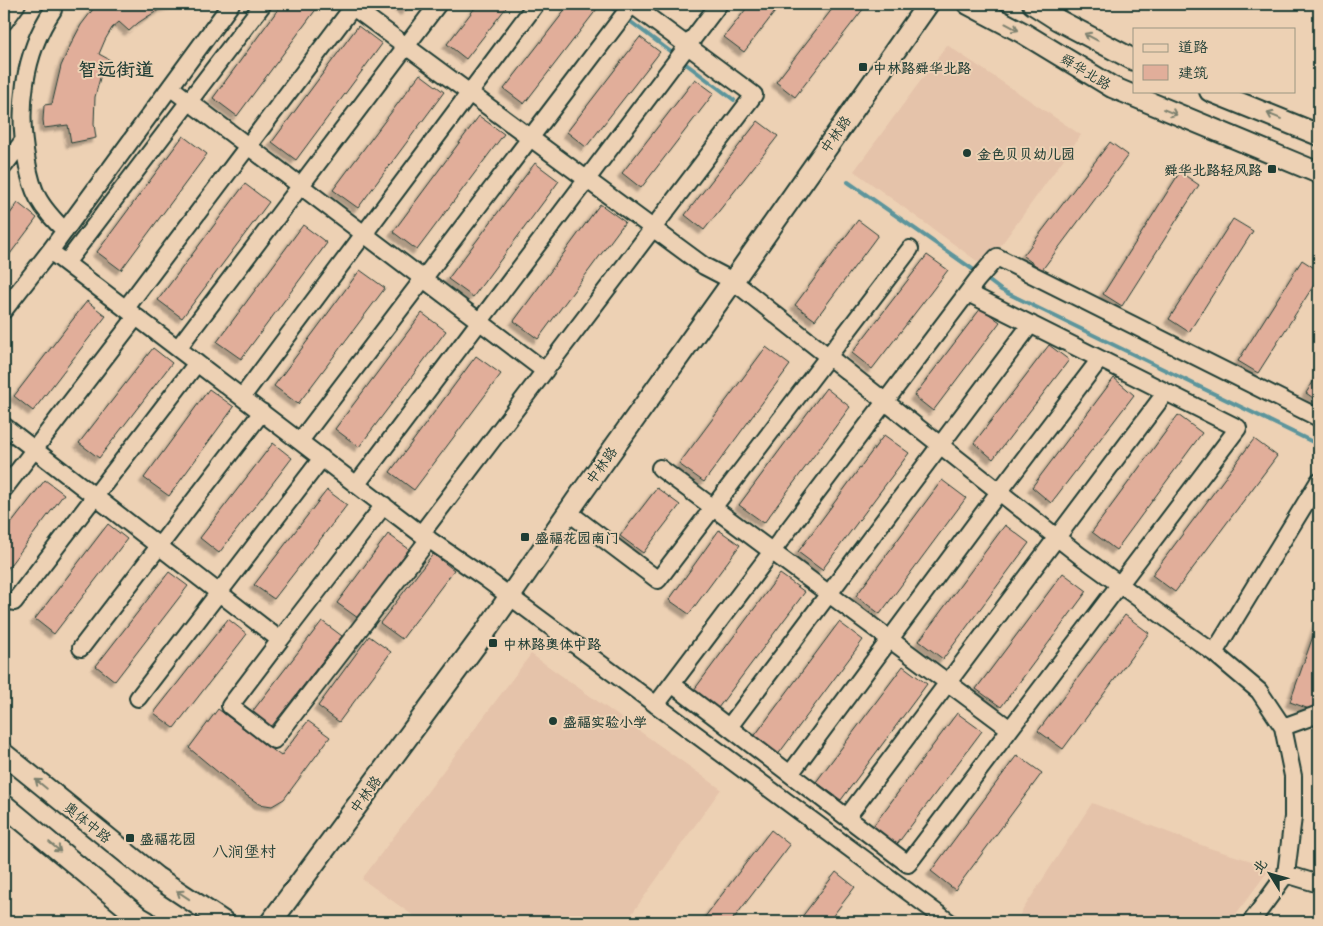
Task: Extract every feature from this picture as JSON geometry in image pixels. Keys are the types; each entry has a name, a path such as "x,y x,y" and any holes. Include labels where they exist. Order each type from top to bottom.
{"main road":[{"name":"中林路","path":"271,922 483,635 508,596 928,4"},
{"name":"舜华北路","path":"968,4 1023,33 1112,87 1319,173"},
{"path":"1033,4 1058,20 1133,59"},
{"path":"1212,92 1319,135"},
{"name":"奥体中路","path":"4,754 156,877 224,922"},
{"path":"4,805 147,922"}],"street":[{"path":"4,22 17,4"},
{"path":"4,310 65,231 231,4"},
{"path":"66,263 263,4"},
{"path":"178,348 438,4"},
{"path":"242,397 536,4"},
{"path":"357,484 719,4"},
{"path":"4,489 34,450 248,146 352,5 704,266 733,281 999,492 1214,653 1259,691 1283,726 1293,776 1293,817 1286,874 1251,922"},
{"path":"52,6 35,46 23,90 22,124 29,174 37,198 46,211 65,231"},
{"path":"300,442 628,9 681,54 754,95 545,371 274,740 230,706 384,505"},
{"path":"170,87 545,371"},
{"path":"4,166 23,141"},
{"path":"568,512 658,580 910,249"},
{"path":"50,251 425,536 949,922"},
{"path":"656,705 977,281 997,258 1319,418"},
{"path":"672,684 908,864 1238,428 1031,324 977,281"},
{"path":"729,727 1031,324"},
{"path":"790,774 1100,359"},
{"path":"14,602 197,363"},
{"path":"847,817 1166,392"},
{"path":"81,648 262,412"},
{"path":"4,426 280,640"},
{"path":"138,698 322,458"},
{"path":"660,468 1010,729"},
{"path":"1214,653 1319,481"},
{"path":"1283,726 1319,714"},
{"path":"1286,874 1319,884"}],"shaded area":[{"name":"金色贝贝幼儿园","path":"947,45 1081,135 985,267 854,171"},
{"name":"盛福实验小学","path":"531,654 721,789 626,922 422,922 362,879"},
{"path":"1092,803 1209,848 1271,867 1230,922 1015,922"}],"building":[{"path":"97,4 175,4 164,7 138,23 129,31 119,22 112,28 99,54 110,60 101,74 95,97 94,124 96,138 71,143 68,125 44,128 44,105 52,104 61,66 70,46 81,25"},
{"path":"282,4 320,4 237,116 213,98"},
{"path":"396,4 411,4 405,11"},
{"path":"478,4 509,4 466,59 447,44"},
{"path":"570,4 590,4 597,9 524,104 504,89"},
{"path":"750,4 781,4 744,52 724,37"},
{"path":"836,4 867,4 795,97 776,82"},
{"path":"358,26 382,44 296,160 272,142"},
{"path":"640,37 660,52 586,147 567,132"},
{"path":"420,74 444,92 358,208 333,190"},
{"path":"695,79 714,93 641,188 622,173"},
{"path":"479,116 504,134 417,250 393,232"},
{"path":"758,121 778,136 704,230 685,215"},
{"path":"183,136 207,154 121,270 97,252"},
{"path":"1110,142 1128,155 1042,270 1023,256"},
{"path":"535,163 559,181 473,297 448,279"},
{"path":"1180,172 1199,185 1122,306 1103,294"},
{"path":"245,184 269,202 182,318 158,300"},
{"path":"18,203 37,218 4,262 4,222"},
{"path":"600,204 625,222 538,339 514,321"},
{"path":"1233,219 1253,231 1189,332 1169,319"},
{"path":"858,220 878,235 815,320 795,305"},
{"path":"303,225 327,243 241,359 217,342"},
{"path":"927,255 948,270 872,369 852,353"},
{"path":"1302,260 1319,271 1319,277 1258,373 1238,361"},
{"path":"360,270 385,288 298,404 274,386"},
{"path":"87,301 106,316 33,411 14,396"},
{"path":"981,308 1000,322 933,411 914,396"},
{"path":"422,313 446,331 359,447 335,429"},
{"path":"1049,345 1069,360 993,459 974,443"},
{"path":"766,347 790,365 704,482 679,464"},
{"path":"153,348 172,363 99,458 79,443"},
{"path":"476,356 501,374 414,490 390,472"},
{"path":"1319,373 1319,402 1306,393"},
{"path":"1114,378 1134,395 1051,503 1032,487"},
{"path":"826,388 850,407 764,523 739,505"},
{"path":"209,389 234,407 169,496 144,478"},
{"path":"1178,415 1202,433 1116,550 1092,532"},
{"path":"884,435 909,453 822,570 798,552"},
{"path":"1254,439 1277,456 1175,592 1152,575"},
{"path":"273,443 292,458 219,553 200,538"},
{"path":"45,480 64,494 4,573 4,533"},
{"path":"942,480 966,498 880,614 856,596"},
{"path":"657,488 680,505 643,553 620,536"},
{"path":"327,490 347,505 274,599 254,585"},
{"path":"108,524 127,539 54,634 35,619"},
{"path":"1005,525 1029,543 943,659 919,641"},
{"path":"719,530 740,545 689,614 669,600"},
{"path":"388,534 409,549 358,618 337,603"},
{"path":"433,554 454,570 402,639 380,623"},
{"path":"169,572 188,586 115,681 96,666"},
{"path":"1063,573 1087,591 1001,707 976,689"},
{"path":"780,574 805,592 718,708 694,690"},
{"path":"1125,615 1149,633 1063,749 1038,731"},
{"path":"228,619 247,634 174,728 154,713"},
{"path":"1319,619 1319,690 1312,710 1290,702"},
{"path":"322,621 342,636 268,731 249,716"},
{"path":"839,622 863,640 777,756 753,738"},
{"path":"369,636 391,652 339,722 318,706"},
{"path":"903,666 927,684 841,800 816,782"},
{"path":"218,709 281,756 308,721 330,737 284,799 272,806 259,804 189,748"},
{"path":"957,713 982,731 895,847 871,829"},
{"path":"1017,755 1042,773 955,890 931,871"},
{"path":"771,830 790,845 731,922 701,922"},
{"path":"836,872 855,887 828,922 798,922"}],"waterway":[{"path":"607,4 619,13"},
{"path":"627,19 675,55"},
{"path":"682,61 734,100"},
{"path":"848,182 978,273"},
{"path":"984,277 1001,290 1319,445"}],"place":[{"name":"中林路舜华北路","path":"863,67"},
{"name":"金色贝贝幼儿园","path":"967,153"},
{"name":"舜华北路轻风路","path":"1272,169"},
{"name":"盛福花园南门","path":"525,537"},
{"name":"中林路奥体中路","path":"493,643"},
{"name":"盛福实验小学","path":"553,721"},
{"name":"盛福花园","path":"130,838"}],"district":[{"name":"智远街道","path":"116,68"},
{"name":"八涧堡村","path":"244,850"}]}
